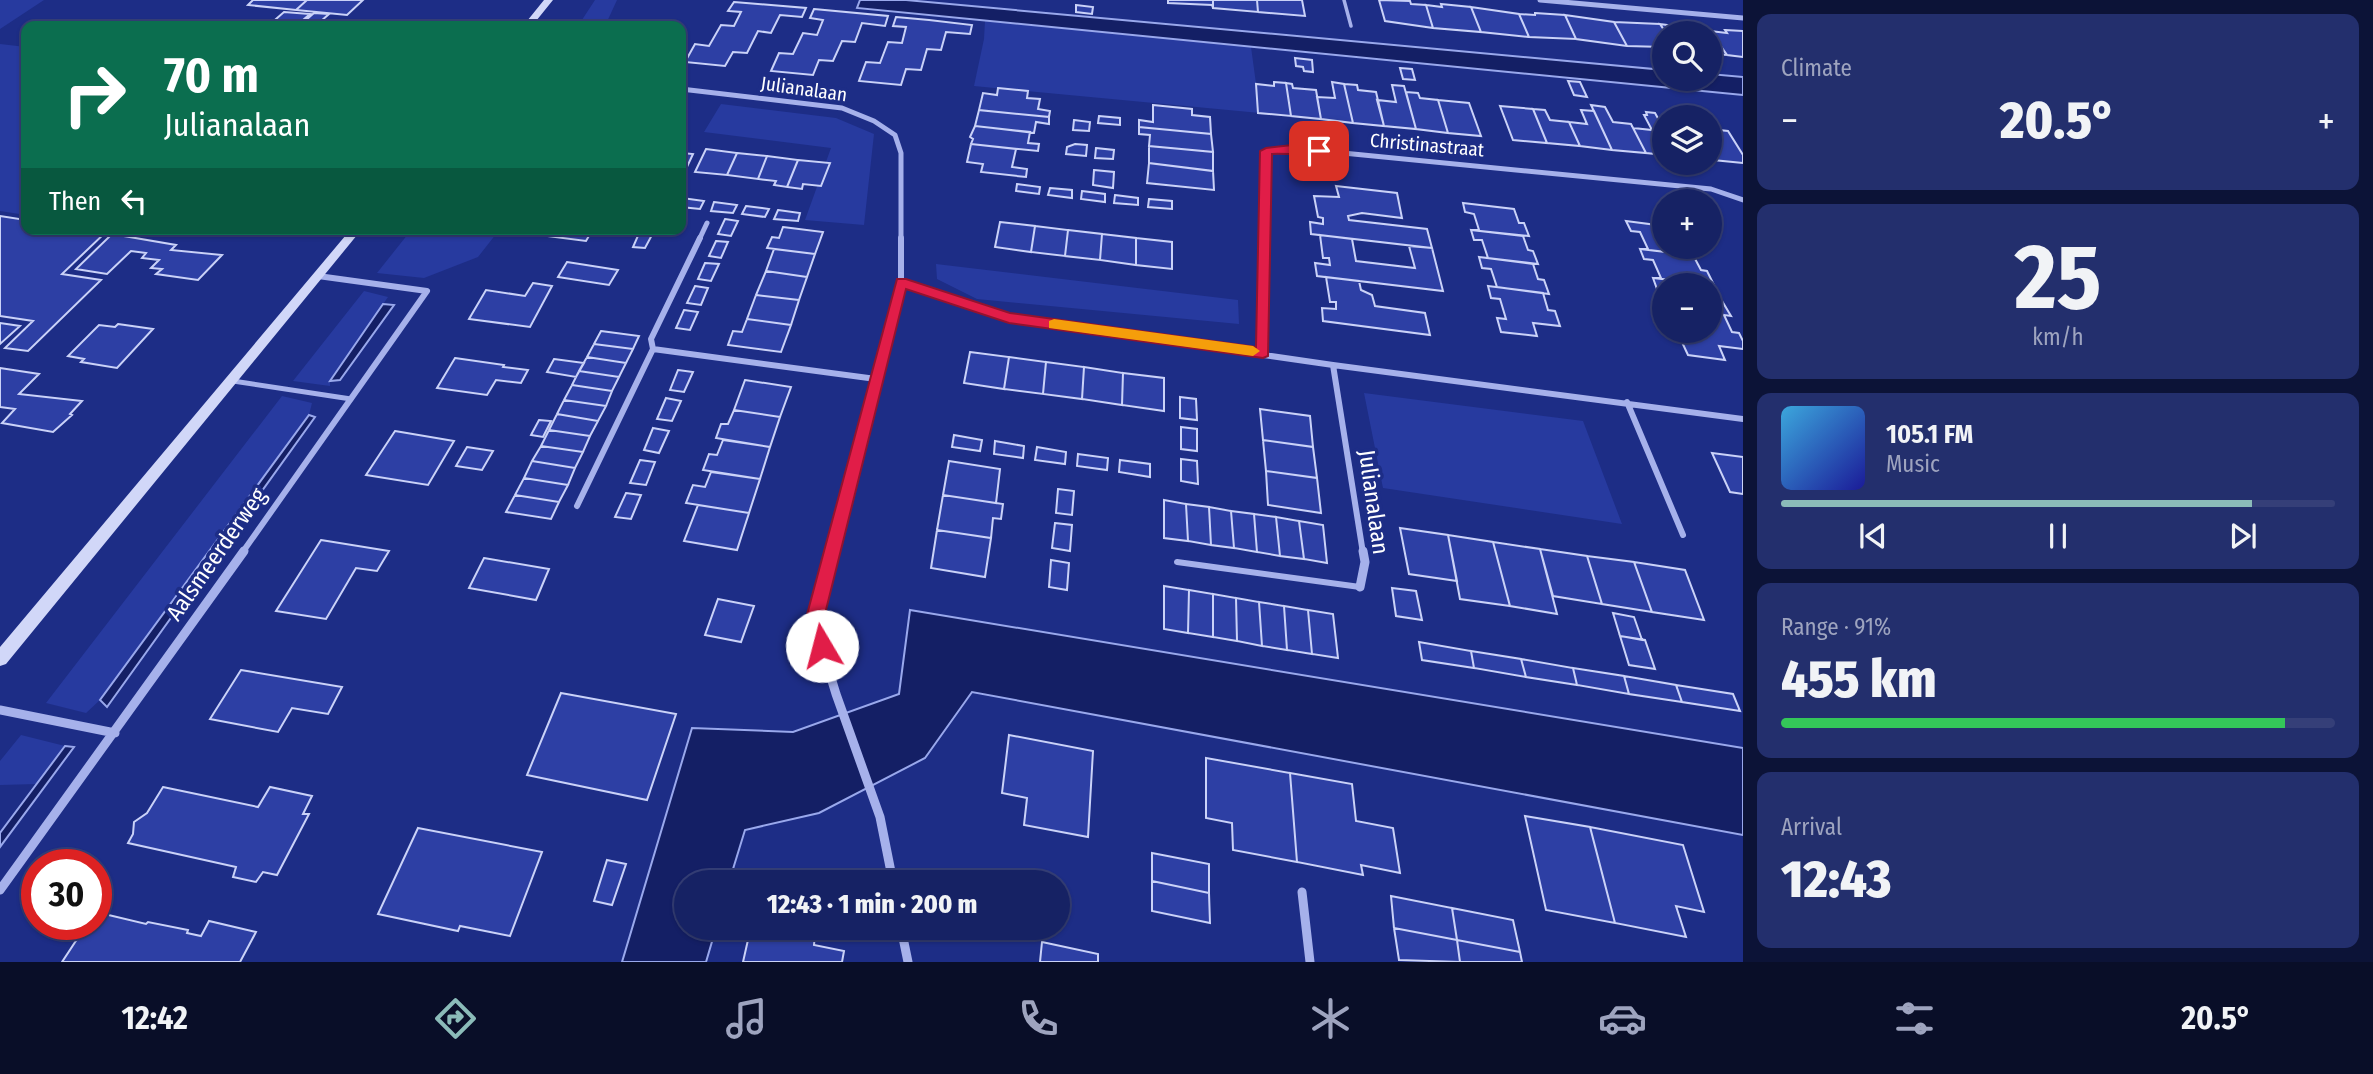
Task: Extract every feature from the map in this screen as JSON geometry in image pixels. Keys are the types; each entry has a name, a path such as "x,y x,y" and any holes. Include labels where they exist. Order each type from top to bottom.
{"street":[{"path":"531,21 549,0"},
{"path":"1540,0 1743,18"},
{"path":"1627,0 1632,8"},
{"name":"Julianalaan","path":"686,90 842,108 874,121 895,135 901,153 901,282 814,622 836,694 880,817 891,870"},
{"name":"Christinastraat","path":"1263,353 1266,151 1292,148 1615,178 1711,189 1743,200"},
{"path":"577,506 653,349 651,339 707,223"},
{"path":"0,659 352,235"},
{"name":"Aalsmeerderweg","path":"0,890 115,733 427,291 318,276"},
{"path":"901,282 1009,318 1333,365 1743,418"},
{"path":"653,349 876,379"},
{"name":"Julianalaan","path":"1333,365 1365,562 1360,587"},
{"path":"1627,402 1683,535"},
{"path":"0,710 115,733"},
{"path":"1302,892 1310,962"},
{"path":"903,940 908,962"}],"lane":[{"path":"1344,0 1351,26"},
{"path":"231,381 351,399"},
{"name":"Julianalaan","path":"1177,562 1360,587"}],"shaded area":[{"path":"0,0 44,0 0,29"},
{"path":"595,0 617,0 607,21 581,21"},
{"path":"860,0 906,0 1652,69 1652,86 857,8"},
{"path":"985,21 1251,47 1260,113 974,86"},
{"path":"0,44 21,46 21,214 0,211"},
{"path":"1722,75 1743,77 1743,95 1702,91 1722,91"},
{"path":"721,104 836,118 874,134 864,225 805,220 831,148 704,132"},
{"path":"407,235 495,235 478,257 424,278 377,273"},
{"path":"936,264 1238,300 1239,324 977,299 937,279"},
{"path":"364,291 388,297 330,381 330,386 293,381"},
{"path":"383,304 394,305 340,380 330,381"},
{"path":"1364,393 1583,421 1622,524 1383,488"},
{"path":"282,396 312,403 309,415 100,700 86,713 46,703"},
{"path":"309,415 315,417 107,707 100,700"},
{"path":"910,610 1743,748 1743,835 972,692 925,758 819,813 745,830 733,870 674,870 674,940 712,940 706,962 622,962 692,728 793,732 899,694"},
{"path":"21,735 65,746 37,784 0,785 0,761"},
{"path":"65,746 74,747 0,847 0,833"}],"building":[{"path":"253,0 307,0 296,10 248,5"},
{"path":"307,0 363,0 347,15 296,10"},
{"path":"1168,0 1213,0 1213,8 1212,5 1168,3"},
{"path":"1213,0 1257,0 1258,12 1213,8"},
{"path":"1257,0 1302,0 1305,16 1258,12"},
{"path":"1379,0 1410,1 1411,4 1426,5 1433,28 1385,21"},
{"path":"734,2 806,8 802,17 780,15 771,33 758,31 747,53 733,52 725,66 686,62 695,44 709,46 721,25 734,26 741,12 728,11"},
{"path":"1441,4 1471,7 1481,32 1433,28 1426,5 1442,7"},
{"path":"1076,5 1093,7 1092,14 1076,12"},
{"path":"1471,7 1519,14 1529,37 1481,32"},
{"path":"814,9 888,16 885,26 862,23 855,42 842,41 833,61 819,60 813,75 771,71 779,53 793,54 803,33 817,35 823,20 810,18"},
{"path":"284,12 310,14 302,21 274,21"},
{"path":"314,13 329,14 321,21 306,20"},
{"path":"1519,14 1565,15 1576,39 1529,37"},
{"path":"1565,15 1614,22 1627,46 1576,39"},
{"path":"896,17 972,25 970,34 946,32 941,50 927,49 921,70 906,69 901,85 859,81 866,62 880,63 888,42 902,43 906,27 893,26"},
{"path":"1614,22 1652,24 1652,47 1627,46"},
{"path":"1725,30 1743,31 1743,57 1727,55 1722,48 1722,32 1727,33"},
{"path":"1295,58 1312,60 1313,72 1296,66"},
{"path":"1400,68 1412,69 1415,80 1403,79"},
{"path":"1568,81 1580,82 1587,97 1574,95"},
{"path":"1274,82 1286,83 1291,116 1258,113 1256,84 1274,86"},
{"path":"1332,82 1344,84 1353,123 1321,119 1317,97 1335,98"},
{"path":"1286,83 1292,84 1293,88 1316,90 1321,119 1291,116"},
{"path":"1344,84 1357,85 1358,90 1376,92 1384,126 1353,123"},
{"path":"1392,85 1404,86 1416,129 1384,126 1377,100 1396,102"},
{"path":"998,88 1028,91 1027,98 1040,99 1038,109 1050,111 1049,117 979,110 983,93 997,95"},
{"path":"1406,92 1418,93 1420,98 1438,100 1448,133 1416,129"},
{"path":"1438,100 1469,103 1481,136 1448,133"},
{"path":"1153,105 1192,109 1192,115 1210,117 1211,134 1139,127 1139,120 1153,122"},
{"path":"1591,105 1605,107 1613,122 1631,124 1646,153 1612,150"},
{"path":"1500,106 1533,109 1547,143 1513,140"},
{"path":"1533,109 1545,110 1550,120 1569,122 1580,146 1547,143"},
{"path":"979,110 1049,117 1049,124 1036,122 1034,133 975,126"},
{"path":"1581,110 1594,111 1612,150 1580,146 1569,122 1587,124"},
{"path":"1646,112 1652,113 1652,130 1644,115 1647,115"},
{"path":"1099,116 1120,118 1120,125 1098,123"},
{"path":"1074,120 1090,122 1089,131 1073,130"},
{"path":"975,126 1030,132 1028,143 1039,144 1038,151 971,144 973,139 970,137"},
{"path":"1139,127 1211,134 1213,152 1149,146 1150,135 1139,134"},
{"path":"1633,128 1652,130 1652,154 1646,153"},
{"path":"1722,130 1728,131 1743,155 1743,163 1722,161"},
{"path":"971,144 1016,149 1012,167 1027,169 1026,177 981,172 983,164 967,162"},
{"path":"1075,144 1087,145 1086,156 1066,154 1067,147"},
{"path":"1149,146 1213,152 1213,171 1149,163"},
{"path":"1096,148 1114,150 1113,159 1095,158"},
{"path":"706,149 737,153 727,175 695,172"},
{"path":"686,153 693,154 687,167"},
{"path":"737,153 767,156 758,179 727,175"},
{"path":"767,156 798,160 787,187 774,185 776,181 758,179"},
{"path":"798,160 830,163 821,186 803,184 802,189 787,187"},
{"path":"1149,163 1213,171 1214,190 1147,183"},
{"path":"1094,170 1114,172 1113,188 1093,185"},
{"path":"1017,184 1040,187 1039,194 1016,191"},
{"path":"1336,186 1397,193 1402,218 1362,213 1348,216 1349,220 1427,229 1432,248 1311,234 1310,222 1323,224 1323,218 1318,217 1314,196 1339,197"},
{"path":"1050,188 1072,190 1072,198 1048,195"},
{"path":"1082,191 1105,194 1105,202 1081,199"},
{"path":"1115,195 1138,198 1138,205 1114,203"},
{"path":"686,199 704,201 700,209 686,208"},
{"path":"1149,199 1172,201 1172,209 1148,207"},
{"path":"714,202 737,205 733,213 711,211"},
{"path":"1463,203 1514,209 1519,223 1524,223 1529,236 1471,230 1479,230 1474,214 1465,212"},
{"path":"746,206 769,209 765,217 742,214"},
{"path":"778,210 800,213 798,221 774,219"},
{"path":"0,216 21,219 21,235 103,235 62,274 101,280 28,351 5,348 33,321 0,316"},
{"path":"725,219 738,221 731,236 718,234"},
{"path":"1626,221 1652,224 1652,250 1640,249 1648,249 1640,232 1631,231"},
{"path":"1000,222 1035,226 1031,252 995,247"},
{"path":"1035,226 1068,230 1065,256 1031,252"},
{"path":"783,227 823,232 815,254 767,248 772,237 779,238"},
{"path":"1068,230 1102,234 1100,260 1065,256"},
{"path":"1471,230 1523,236 1528,250 1533,251 1538,264 1479,257 1488,258 1482,240 1474,240"},
{"path":"1102,234 1136,238 1136,265 1100,260"},
{"path":"111,235 176,245 171,250 222,255 198,280 156,274 162,269 151,268 159,260 142,258 146,253 131,251 107,274 76,269"},
{"path":"548,235 590,235 586,241"},
{"path":"638,235 652,235 645,248 633,247"},
{"path":"1320,235 1352,239 1356,261 1415,268 1409,246 1432,248 1443,291 1317,276 1315,263 1330,265 1329,258 1323,258"},
{"path":"1136,238 1172,242 1172,269 1136,265"},
{"path":"716,241 728,242 721,258 709,256"},
{"path":"774,249 815,254 807,277 766,271"},
{"path":"1640,249 1652,250 1652,259 1695,259 1701,270 1708,273 1659,273 1653,260 1644,259"},
{"path":"1479,257 1533,264 1538,279 1544,280 1549,294 1497,287 1491,269 1482,268"},
{"path":"567,262 618,270 609,285 558,277"},
{"path":"705,263 719,264 711,281 698,279"},
{"path":"766,271 807,277 799,300 756,295"},
{"path":"1326,277 1359,281 1361,290 1372,295 1375,306 1425,313 1430,335 1323,321 1322,308 1336,309 1336,302 1330,302"},
{"path":"533,283 552,286 530,327 469,319 486,290 525,296"},
{"path":"695,286 708,288 701,305 687,303"},
{"path":"1488,286 1543,293 1548,310 1555,311 1560,326 1533,323 1537,336 1501,332 1497,318 1506,319 1500,299 1491,298"},
{"path":"756,295 799,300 791,325 747,319"},
{"path":"1722,301 1731,316 1722,315"},
{"path":"684,310 698,312 690,330 676,328"},
{"path":"1722,315 1732,332 1739,333 1743,341 1743,349 1719,346 1725,360 1688,355 1682,343 1722,343"},
{"path":"747,319 791,325 781,352 728,345 733,331 742,332"},
{"path":"0,323 20,326 0,344"},
{"path":"118,324 153,329 117,368 81,362 84,359 68,356 99,325 115,327"},
{"path":"601,331 639,336 633,349 594,344"},
{"path":"594,344 633,349 626,363 587,357"},
{"path":"970,352 1009,357 1004,389 964,383"},
{"path":"587,357 626,363 619,377 579,371"},
{"path":"1009,357 1046,362 1043,394 1004,389"},
{"path":"455,358 528,370 521,383 496,380 487,395 437,388"},
{"path":"554,359 584,363 576,377 547,372"},
{"path":"1046,362 1084,367 1082,399 1043,394"},
{"path":"1084,367 1123,373 1122,405 1082,399"},
{"path":"0,368 39,374 19,394 82,401 70,414 72,415 53,432 2,423 15,409 0,407"},
{"path":"678,370 693,372 684,392 670,390"},
{"path":"579,371 619,377 612,391 572,385"},
{"path":"1123,373 1164,378 1164,411 1122,405"},
{"path":"745,380 791,387 780,417 734,410"},
{"path":"572,385 612,391 606,406 564,400"},
{"path":"1180,397 1196,399 1197,420 1180,418"},
{"path":"666,398 681,401 672,421 657,419"},
{"path":"564,400 606,406 598,421 557,414"},
{"path":"1260,409 1310,416 1313,447 1263,440"},
{"path":"734,410 780,417 770,447 716,438 721,424 728,424"},
{"path":"557,414 598,421 590,436 549,430"},
{"path":"539,420 551,421 543,437 531,435"},
{"path":"1181,427 1197,429 1197,451 1181,449"},
{"path":"653,428 669,431 659,453 644,450"},
{"path":"549,430 590,436 583,452 541,446"},
{"path":"395,431 454,441 428,485 366,475"},
{"path":"954,435 982,440 980,451 952,447"},
{"path":"723,440 770,447 760,479 703,470 709,454 717,455"},
{"path":"1263,440 1313,447 1317,478 1266,471"},
{"path":"995,441 1024,446 1023,458 994,454"},
{"path":"541,446 583,452 575,468 532,461"},
{"path":"467,447 493,451 482,470 456,466"},
{"path":"1037,447 1066,452 1065,464 1035,460"},
{"path":"1712,453 1743,457 1743,494 1730,492"},
{"path":"1078,454 1108,458 1107,470 1077,466"},
{"path":"1181,459 1197,461 1198,484 1181,481"},
{"path":"640,460 655,462 646,485 630,483"},
{"path":"1120,460 1150,464 1150,477 1119,472"},
{"path":"532,461 575,468 568,485 524,478"},
{"path":"949,461 1000,469 996,503 943,495"},
{"path":"1266,471 1317,478 1321,513 1268,505"},
{"path":"711,472 760,479 749,513 686,503 693,485 705,487"},
{"path":"524,478 568,485 559,502 515,495"},
{"path":"1058,489 1074,491 1072,515 1056,513"},
{"path":"626,493 641,495 631,519 615,517"},
{"path":"515,495 559,502 551,519 506,512"},
{"path":"943,495 1003,504 1001,519 993,518 991,538 937,530"},
{"path":"1164,500 1186,504 1188,541 1164,538"},
{"path":"1186,504 1209,507 1211,545 1188,541"},
{"path":"698,505 749,513 737,550 684,541"},
{"path":"1209,507 1231,511 1234,548 1211,545"},
{"path":"1231,511 1254,514 1257,552 1234,548"},
{"path":"1254,514 1276,517 1280,556 1257,552"},
{"path":"1276,517 1299,521 1304,559 1280,556"},
{"path":"1299,521 1323,525 1327,563 1304,559"},
{"path":"1055,523 1072,525 1070,551 1052,548"},
{"path":"1400,528 1448,535 1457,581 1409,574"},
{"path":"937,530 991,538 985,577 931,568"},
{"path":"1448,535 1493,542 1510,606 1460,599"},
{"path":"321,540 389,551 377,571 356,568 326,619 276,611"},
{"path":"1493,542 1540,549 1557,614 1510,606"},
{"path":"1540,549 1587,556 1602,604 1553,596"},
{"path":"1587,556 1634,562 1652,612 1602,604"},
{"path":"484,558 549,569 536,600 469,588"},
{"path":"1051,560 1069,563 1067,590 1049,587"},
{"path":"1634,562 1685,570 1704,620 1652,612"},
{"path":"1164,586 1189,590 1188,633 1164,629"},
{"path":"1392,588 1416,591 1422,620 1396,616"},
{"path":"1189,590 1213,594 1213,637 1188,633"},
{"path":"1213,594 1236,598 1237,641 1213,637"},
{"path":"1236,598 1259,602 1262,646 1237,641"},
{"path":"718,599 754,606 741,642 705,635"},
{"path":"1259,602 1284,606 1287,650 1262,646"},
{"path":"1284,606 1308,610 1312,654 1287,650"},
{"path":"1308,610 1333,614 1338,658 1312,654"},
{"path":"1613,613 1634,617 1642,640 1620,636"},
{"path":"1620,636 1645,640 1655,669 1629,665"},
{"path":"1419,642 1471,651 1474,668 1422,660"},
{"path":"1471,651 1521,659 1526,677 1474,668"},
{"path":"1521,659 1573,668 1577,685 1526,677"},
{"path":"1573,668 1624,676 1629,694 1577,685"},
{"path":"241,670 342,687 328,714 292,708 278,732 210,719"},
{"path":"1624,676 1676,685 1682,702 1629,694"},
{"path":"1676,685 1733,694 1740,711 1682,702"},
{"path":"561,693 676,714 647,800 527,775"},
{"path":"1009,735 1093,751 1088,837 1024,825 1027,798 1002,793"},
{"path":"1206,758 1290,773 1297,862 1233,850 1232,823 1206,818"},
{"path":"1290,773 1352,784 1356,821 1393,828 1400,873 1361,865 1363,875 1297,862"},
{"path":"163,787 258,807 270,787 312,796 303,814 309,814 277,875 263,872 256,882 233,877 236,867 128,843 133,834 134,822 147,813"},
{"path":"1525,816 1590,827 1615,923 1546,910"},
{"path":"1590,827 1683,845 1704,912 1676,906 1686,937 1615,923"},
{"path":"418,828 542,852 510,936 460,926 458,931 378,914"},
{"path":"1152,853 1209,864 1209,893 1152,881"},
{"path":"607,860 626,864 612,905 594,901"},
{"path":"1152,881 1209,893 1210,923 1152,911"},
{"path":"1391,896 1452,908 1457,940 1394,928"},
{"path":"1452,908 1513,920 1520,952 1457,940"},
{"path":"112,916 188,930 187,933 201,936 209,921 256,932 240,962 62,962 76,940 112,940"},
{"path":"1394,928 1457,940 1460,962 1399,960"},
{"path":"748,940 814,940 814,945 844,951 842,962 743,962"},
{"path":"1457,940 1520,952 1522,962 1460,962"},
{"path":"1042,942 1098,954 1098,962 1040,962"}],"slow traffic":[{"path":"1054,324 1253,351"}],"route":[{"path":"822,646 814,622 901,282 1009,318 1263,353 1266,151 1292,148 1319,151"}]}
